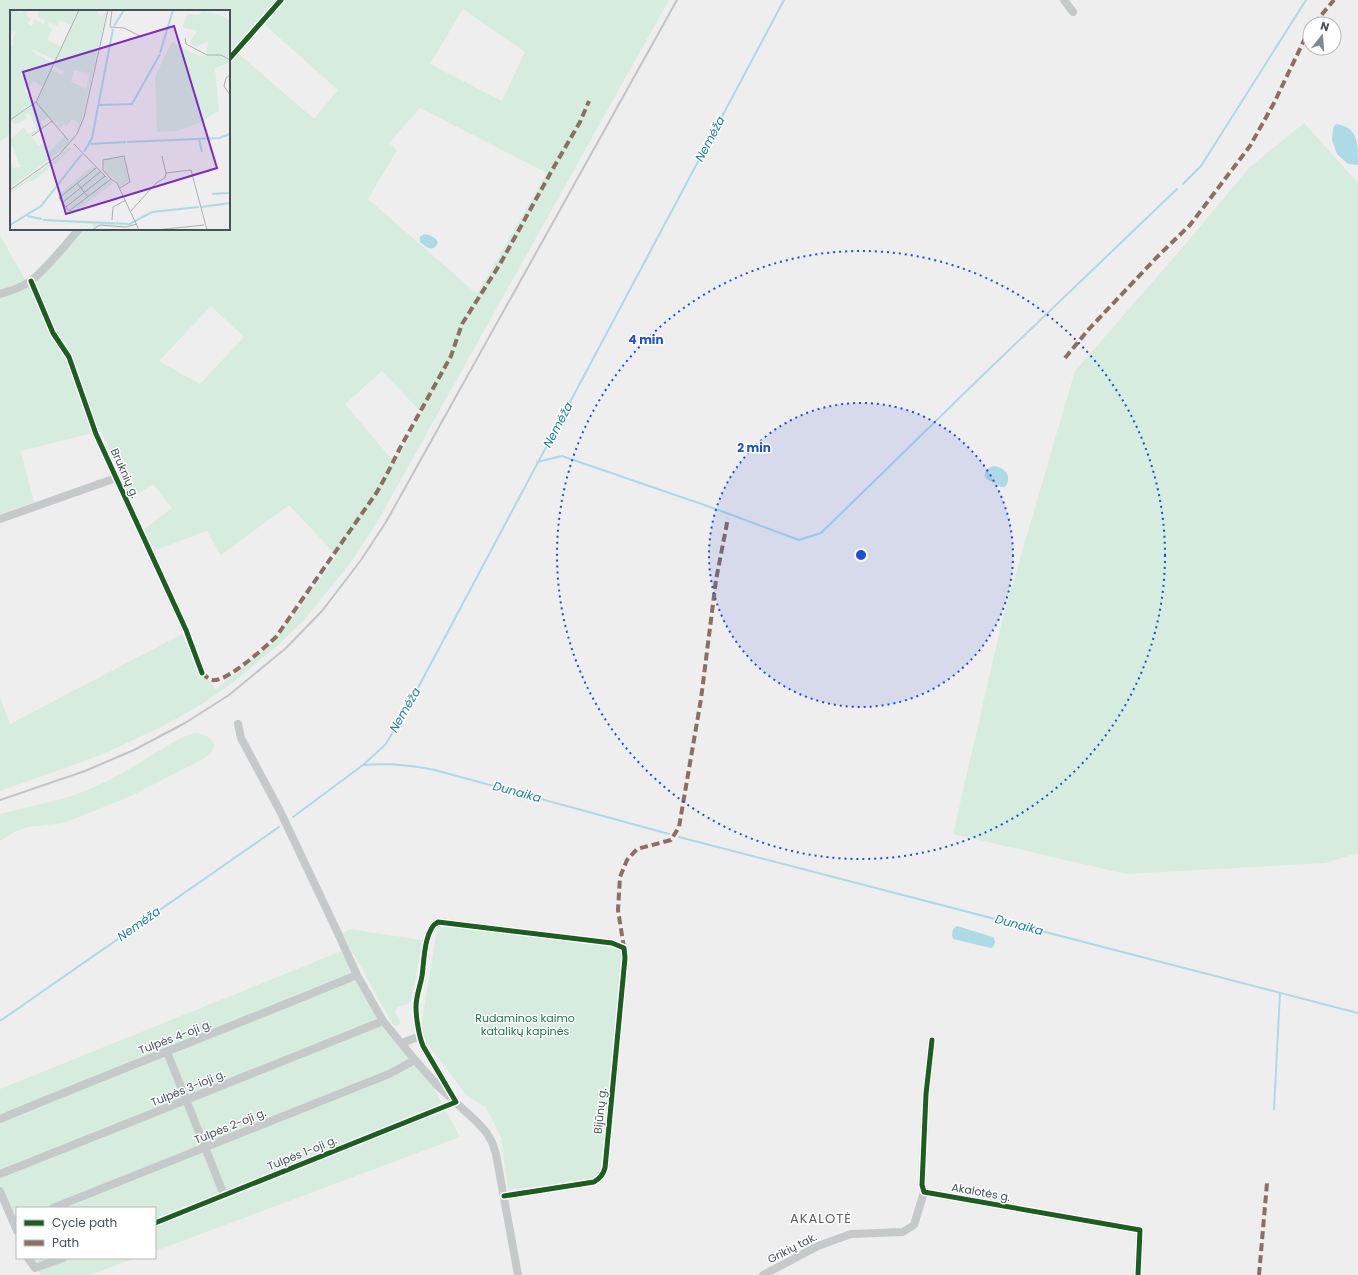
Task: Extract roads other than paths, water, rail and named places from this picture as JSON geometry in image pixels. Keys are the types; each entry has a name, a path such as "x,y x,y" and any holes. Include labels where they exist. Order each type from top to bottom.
{"street":[{"path":"230,58 281,0"},
{"path":"1064,0 1073,12"},
{"path":"0,294 18,289 31,281 78,230"},
{"name":"Bruknių g.","path":"31,281 53,333 69,357 96,434 186,630 202,673"},
{"path":"0,519 116,478"},
{"path":"238,724 242,738 280,812 357,975 383,1021 438,1086 486,1132 492,1142 496,1154 518,1275"},
{"name":"Bijūnų g.","path":"420,1036 416,1006 417,995 422,978 426,942 431,928 438,922 612,943 624,948 624,966 605,1168 603,1174 600,1179 594,1182 504,1196"},
{"name":"Tulpės 4-oji g.","path":"0,1119 357,975"},
{"name":"Tulpės 3-ioji g.","path":"0,1174 383,1021"},
{"path":"402,1043 420,1036 423,1046 456,1102"},
{"path":"924,1192 922,1185 926,1109 932,1040"},
{"path":"167,1052 224,1195"},
{"name":"Tulpės 2-oji g.","path":"56,1207 389,1074 415,1060"},
{"name":"Tulpės 1-oji g.","path":"156,1223 456,1102"},
{"path":"0,1191 16,1225"},
{"name":"Grikių tak.","path":"763,1275 818,1246 851,1234 903,1232 914,1225 924,1192"},
{"name":"Akalotės g.","path":"924,1192 1140,1230 1138,1275"},
{"path":"29,1259 35,1268 60,1259"}],"water":[{"path":"1336,124 1349,128 1353,132 1358,149 1358,165 1348,164 1337,154 1332,140 1333,128"},
{"path":"424,234 436,239 438,243 434,248 429,248 420,242 420,237"},
{"path":"993,466 1004,470 1008,476 1005,487 1000,487 985,477 986,470"},
{"path":"957,926 993,937 995,941 994,946 991,948 953,939 953,929"}],"waterway":[{"name":"Nemėža","path":"293,817 363,765 385,745 403,716 784,0"},
{"path":"1183,184 1201,166 1306,0"},
{"path":"537,462 562,456 713,508 799,540 821,533 1177,189"},
{"name":"Dunaika","path":"363,765 399,765 435,770 669,834"},
{"name":"Nemėža","path":"0,1021 279,827"},
{"name":"Dunaika","path":"679,837 1358,1013"},
{"path":"1274,1109 1280,993"}],"railway":[{"path":"0,800 85,771 134,750 185,723 229,695 286,648 322,611 361,560 386,522 677,0"}],"district":[{"name":"AKALOTĖ","path":"821,1218"}],"park label":[{"name":"Rudaminos kaimo katalikų kapinės","path":"525,1024"}]}
